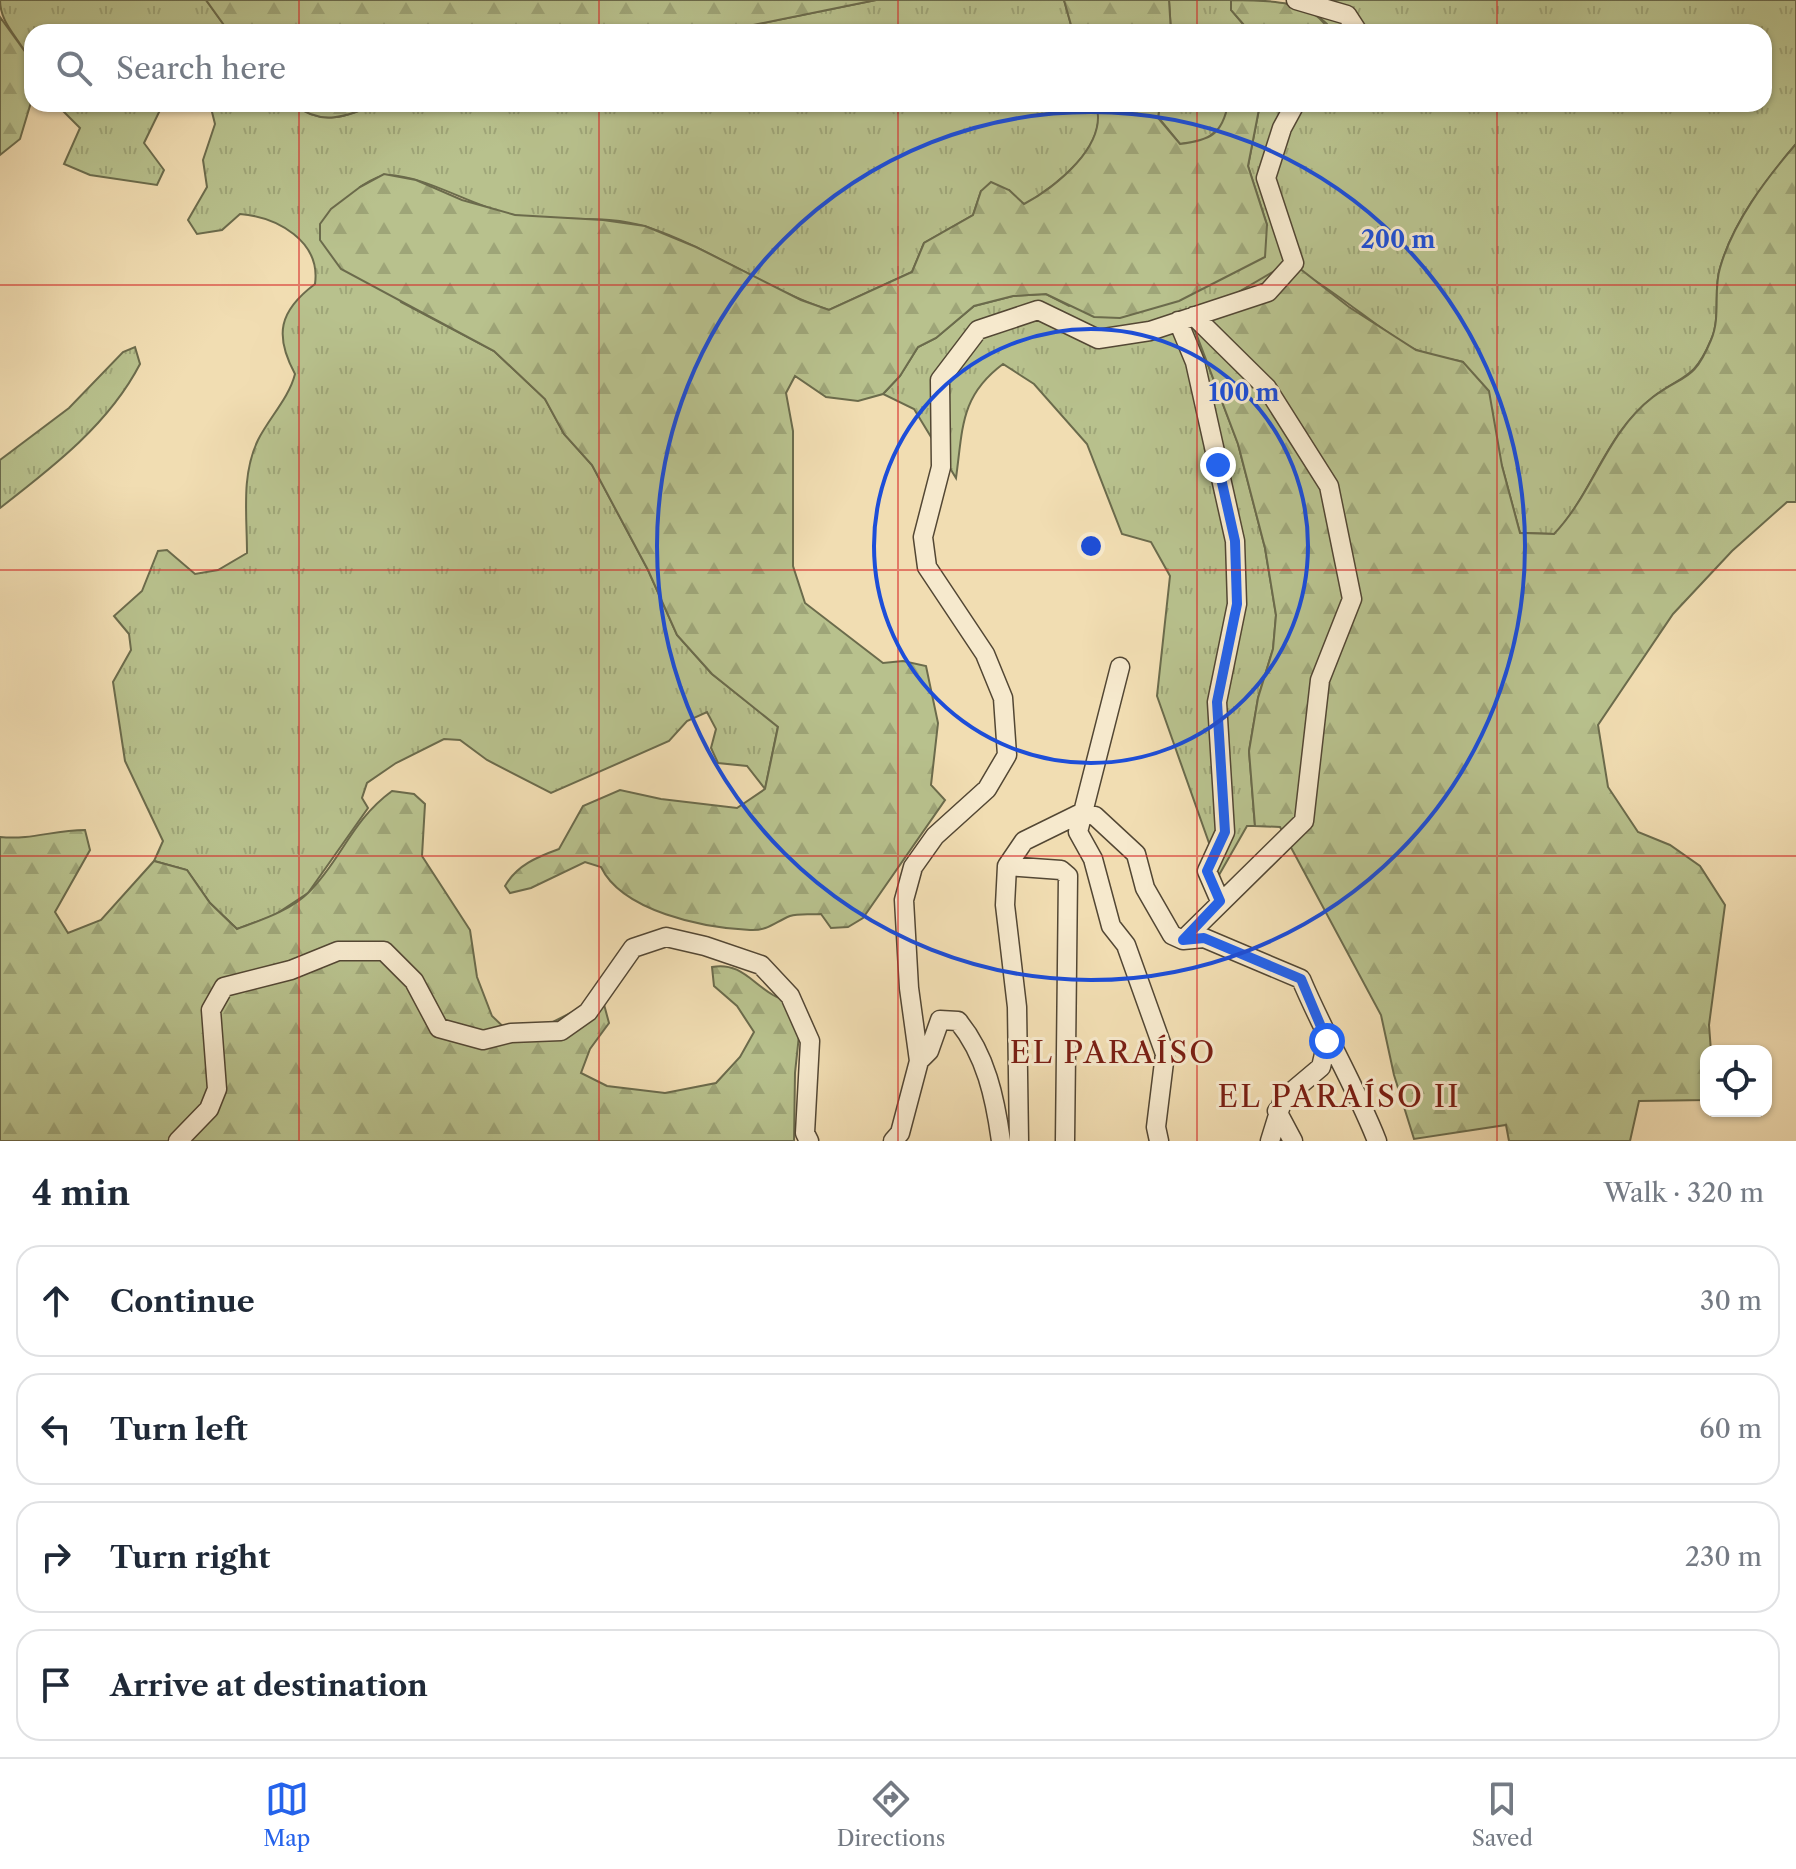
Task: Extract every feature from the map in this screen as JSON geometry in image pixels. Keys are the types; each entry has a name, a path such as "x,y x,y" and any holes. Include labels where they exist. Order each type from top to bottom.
{"street":[{"path":"1296,0 1347,15 1353,24"},
{"path":"893,1141 900,1133 919,1061 909,988 904,900 913,867 935,836 987,789 1007,755 1003,698 985,654 927,567 923,537 941,467 940,380 978,330 1038,310 1098,339 1150,331 1268,292 1294,263 1266,178 1282,128 1291,112"},
{"path":"1183,940 1304,821 1320,680 1352,599 1329,486 1267,388 1186,319"},
{"path":"1186,319 1235,541 1237,604 1217,702 1225,832 1207,871 1220,901"},
{"path":"1120,667 1078,832 1093,859 1111,926 1126,945 1165,1054 1156,1127 1159,1141"},
{"path":"1019,1141 1017,1007 1005,905 1007,866 1024,841 1081,813 1095,816 1136,854 1145,888 1172,935 1183,940 1204,938 1301,979 1327,1041 1359,1096 1377,1141"},
{"path":"1007,866 1061,870 1068,876 1065,1141"},
{"path":"178,1141 209,1109 217,1089 211,1010 224,987 251,977 291,970 338,951 384,951 414,981 439,1028 483,1040 511,1033 561,1031 588,1012 633,948 666,937 761,965 790,996 810,1041 805,1133 809,1141"},
{"path":"919,1061 929,1051 940,1020 958,1021 972,1037 994,1094 1001,1141"},
{"path":"1270,1141 1283,1099 1321,1067 1327,1041"},
{"path":"1277,1111 1293,1141"}],"green space":[{"path":"0,0 206,0 223,24 24,24 24,51 1,11"},
{"path":"206,0 876,0 758,24 223,24"},
{"path":"876,0 1064,0 1071,24 758,24"},
{"path":"1064,0 1169,0 1170,24 1071,24"},
{"path":"1169,0 1231,0 1231,10 1243,24 1170,24"},
{"path":"1231,0 1289,4 1313,14 1325,24 1243,24 1231,10"},
{"path":"1300,0 1796,0 1796,144 1762,186 1733,234 1718,277 1714,331 1699,363 1687,375 1653,397 1623,428 1580,500 1555,534 1520,533 1502,466 1463,362 1414,349 1312,279 1283,267 1191,320 1238,444 1265,548 1276,615 1273,649 1258,698 1249,751 1255,826 1247,826 1215,882 1209,843 1157,696 1170,576 1151,542 1122,534 1087,444 1034,384 1003,364 978,388 971,401 963,428 956,478 914,409 883,394 900,376 918,347 936,338 974,306 1013,296 1046,294 1069,306 1267,225 1248,166 1258,112 1772,112 1772,24 1327,24"},
{"path":"0,17 24,50 24,112 28,112 20,139 0,155"},
{"path":"64,112 159,112 144,143 164,170 157,185 90,175 64,164 80,128"},
{"path":"212,112 306,112 334,117 355,112 1097,112 1098,120 1095,135 1076,164 1036,197 1024,205 1009,190 981,191 973,215 924,243 912,272 829,310 647,227 614,220 514,215 403,177 384,175 360,187 401,302 494,351 545,399 564,434 592,465 648,570 677,635 712,674 778,726 765,789 747,766 718,763 711,748 716,729 707,712 687,721 669,741 551,793 487,760 460,740 444,739 396,763 367,783 362,798 368,808 308,893 273,916 237,929 210,903 187,870 154,861 163,841 125,761 113,682 131,650 129,634 114,616 142,591 158,551 167,550 195,574 218,570 247,553 249,467 258,440 295,374 284,347 284,324 294,304 315,284 311,255 294,234 282,226 240,214 222,230 197,234 188,220 207,187 203,160 215,124"},
{"path":"306,112 355,112 334,117"},
{"path":"1097,112 1159,112 1158,118 1180,144 1213,134 1226,112 1258,112 1248,166 1267,225 1265,257 1179,301 1120,318 1094,317 1046,294 1013,296 974,306 936,338 918,347 900,376 883,394 858,401 826,397 795,376 786,393 793,431 793,566 805,603 883,663 903,661 926,666 938,723 931,785 945,800 863,918 848,927 831,928 821,914 794,915 756,930 710,926 645,906 612,882 601,867 585,862 531,888 510,893 505,886 515,872 559,849 583,806 620,790 661,799 737,808 765,789 778,727 712,674 677,635 648,570 592,465 564,434 545,399 494,351 341,269 320,240 320,224 331,209 384,174 416,180 462,200 515,215 603,220 645,226 696,247 801,300 829,310 912,272 924,243 973,215 981,191 991,182 1009,190 1024,204 1037,197 1064,176 1087,149 1095,135"},
{"path":"1159,112 1226,112 1224,124 1204,141 1180,144 1158,117"},
{"path":"1796,144 1796,502 1787,502 1732,551 1673,614 1598,725 1608,787 1638,832 1670,845 1700,866 1725,905 1709,1025 1711,1045 1700,1045 1700,1100 1639,1101 1630,1141 1509,1141 1506,1125 1414,1139 1394,1075 1381,1015 1280,827 1255,826 1249,751 1258,698 1273,649 1276,615 1265,548 1238,444 1191,320 1283,266 1299,268 1349,307 1416,350 1463,362 1489,391 1502,466 1520,533 1554,534 1580,500 1623,428 1653,397 1693,371 1705,354 1714,331 1718,277 1726,251 1762,186"},
{"path":"135,347 140,364 112,406 78,443 0,508 0,460 69,408 123,352"},
{"path":"392,791 414,794 425,804 422,856 470,930 477,977 492,1016 512,1035 535,1031 602,997 609,1023 590,1049 581,1073 607,1086 665,1093 716,1083 740,1057 754,1032 737,1006 714,986 712,967 738,970 773,995 802,1007 795,1073 794,1141 0,1141 0,837 85,830 90,850 55,912 68,933 101,920 154,861 187,870 210,903 237,929 284,910 309,892 356,827"}],"district":[{"name":"EL PARAÍSO","path":"1113,1053"},
{"name":"EL PARAÍSO II","path":"1339,1097"}],"route":[{"path":"1218,465 1235,541 1237,604 1217,702 1219,774 1225,832 1207,871 1220,901 1183,940 1204,938 1301,979 1327,1041"}]}
